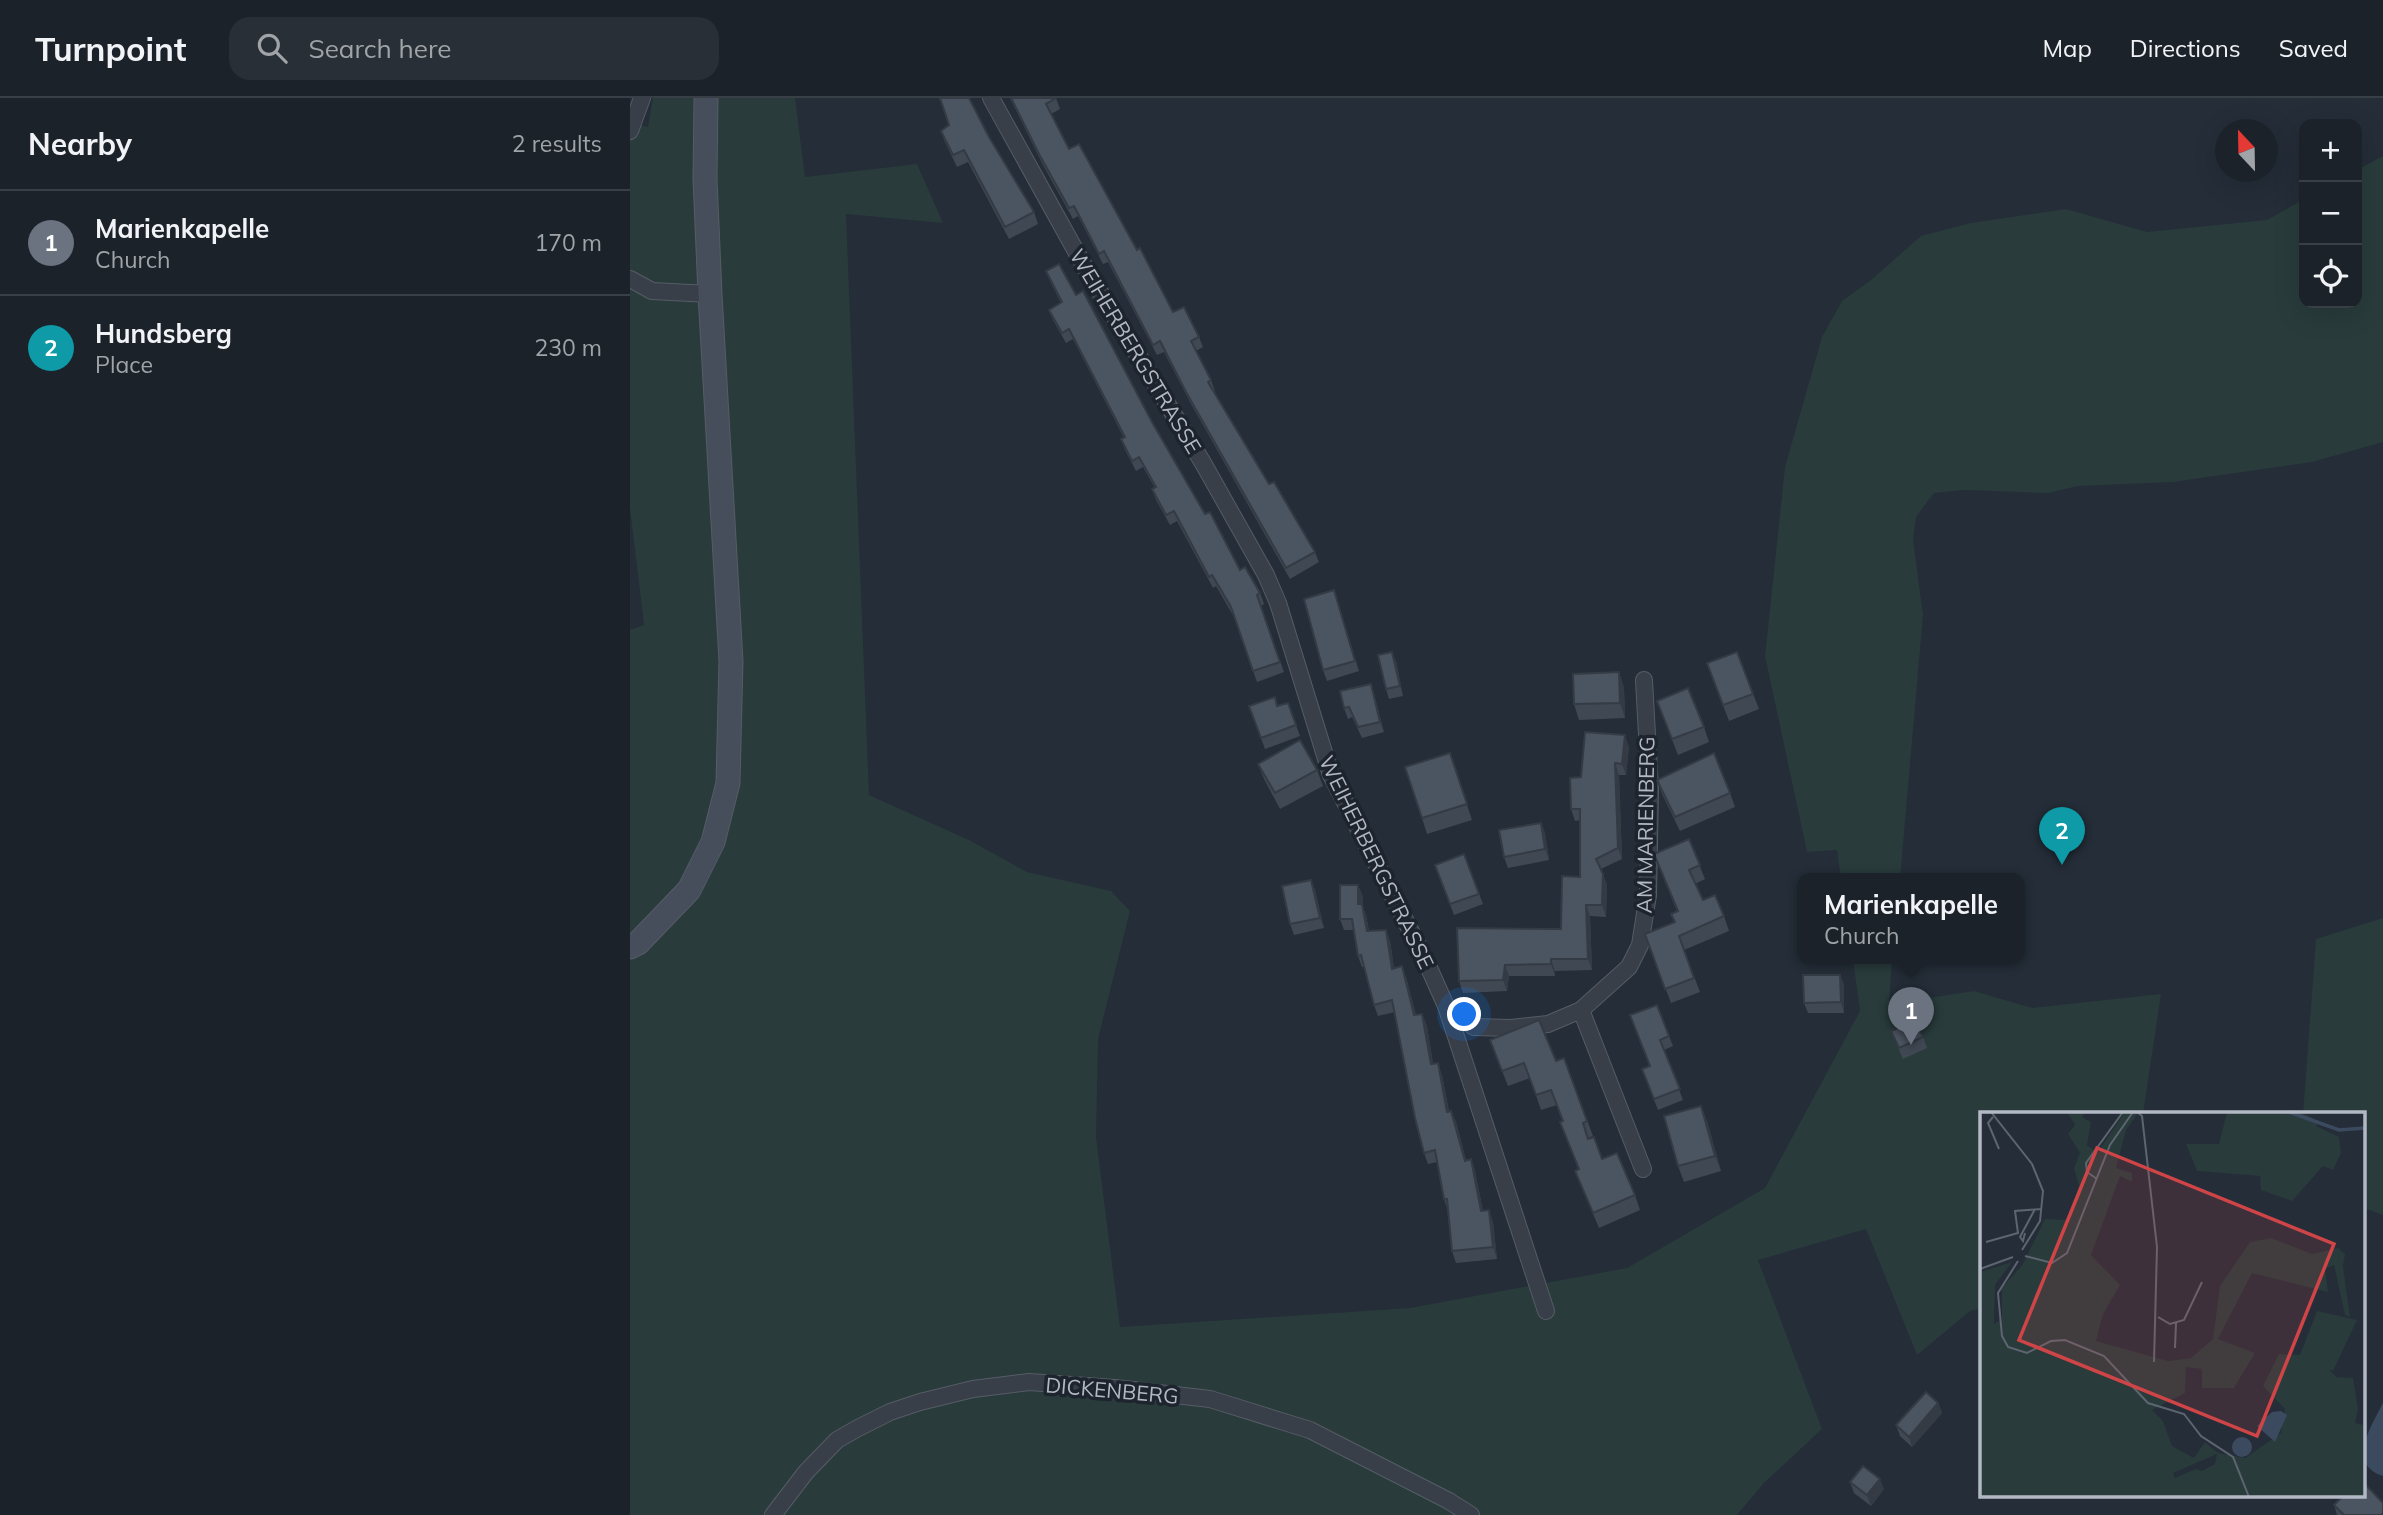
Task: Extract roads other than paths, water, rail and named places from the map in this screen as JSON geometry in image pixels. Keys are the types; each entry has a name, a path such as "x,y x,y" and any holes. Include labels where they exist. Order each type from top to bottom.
{"street":[{"path":"630,131 642,98"},
{"path":"630,947 638,943 689,890 713,842 728,783 731,661 709,295 705,179 706,98"},
{"name":"WEIHERBERGSTRASSE","path":"991,98 1083,264 1203,463 1266,575 1278,603 1331,775 1425,959 1446,1006 1546,1311"},
{"path":"630,279 652,291 709,295"},
{"name":"AM MARIENBERG","path":"1446,1006 1474,1027 1511,1028 1548,1024 1581,1010 1629,967 1640,945 1648,895 1649,803 1644,680"},
{"path":"1581,1010 1643,1169"},
{"name":"DICKENBERG","path":"773,1515 806,1472 837,1440 858,1428 890,1412 920,1402 973,1389 1029,1382 1210,1399 1310,1430 1449,1501 1471,1515"}],"water":[{"path":"2383,1403 2383,1476 2366,1463 2368,1433"}],"place":[{"name":"Hundsberg","path":"2062,865"},
{"name":"Marienkapelle","path":"1911,1045"}]}
